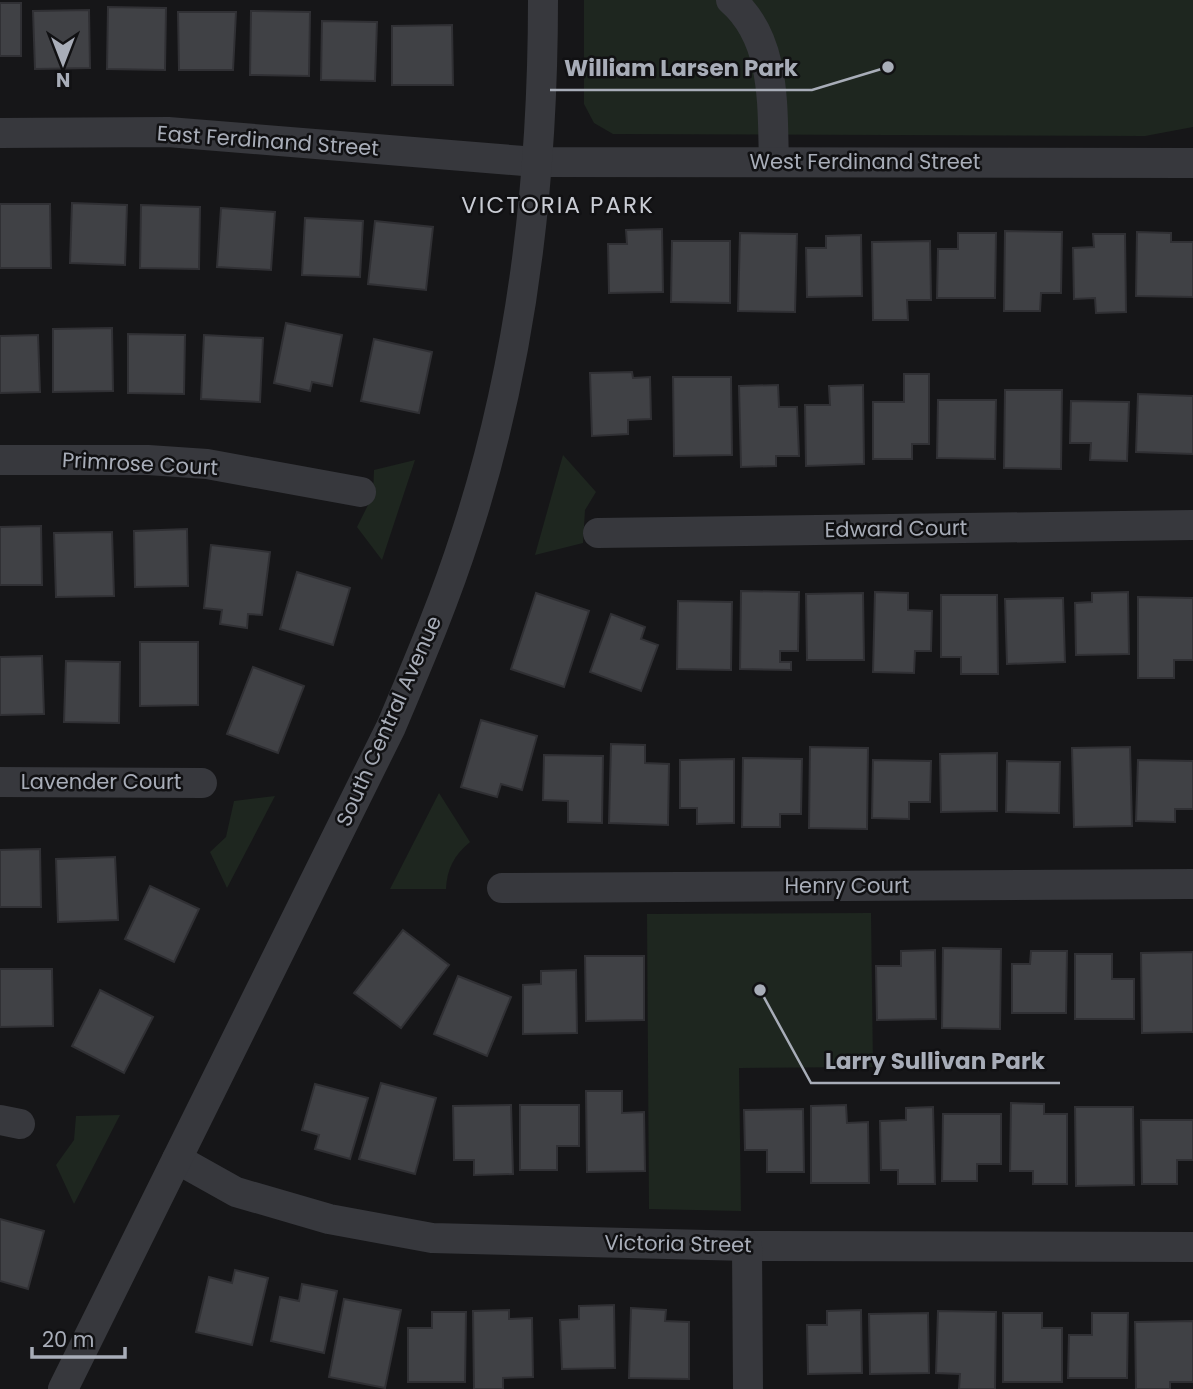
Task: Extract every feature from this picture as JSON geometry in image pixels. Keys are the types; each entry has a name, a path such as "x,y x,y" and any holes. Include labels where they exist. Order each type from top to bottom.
{"street":[{"name":"South Central Avenue","path":"63,1389 391,727 430,636 467,533 495,432 523,294 543,63 543,0"},
{"path":"731,0 739,7 767,58 774,162"},
{"name":"East Ferdinand Street","path":"0,133 168,132 536,162"},
{"name":"West Ferdinand Street","path":"536,162 1193,163"},
{"name":"Primrose Court","path":"0,460 148,460 207,464 361,492"},
{"name":"Edward Court","path":"598,533 1193,525"},
{"name":"Lavender Court","path":"0,782 202,783"},
{"name":"Henry Court","path":"502,888 1193,884"},
{"name":"Victoria Street","path":"177,1159 236,1192 377,1230 432,1238 747,1246 1193,1247"},
{"path":"747,1246 748,1389"}],"shaded area":[{"path":"584,0 1193,0 1193,127 1145,136 613,134 594,123 584,104"},
{"path":"563,455 596,492 585,510 583,543 535,555"},
{"path":"415,460 382,560 357,527 373,495 374,470"},
{"path":"439,793 470,842 452,863 446,889 390,889"},
{"path":"275,796 227,888 210,852 226,837 234,801"},
{"path":"871,913 873,1067 739,1068 741,1211 649,1209 647,914"},
{"path":"120,1115 74,1204 56,1165 74,1140 76,1116"}],"building":[{"path":"0,3 21,3 21,56 0,56"},
{"path":"108,7 166,8 165,70 107,69"},
{"path":"89,10 90,68 35,69 33,11"},
{"path":"251,11 310,12 309,76 250,75"},
{"path":"178,12 236,12 233,70 179,70"},
{"path":"322,21 377,22 375,81 321,80"},
{"path":"452,25 453,85 392,85 392,26"},
{"path":"72,203 127,205 125,265 70,263"},
{"path":"0,204 50,204 51,268 0,268"},
{"path":"141,205 200,207 199,269 140,268"},
{"path":"221,208 275,212 271,270 217,267"},
{"path":"305,218 363,221 360,277 302,275"},
{"path":"375,221 433,227 426,290 368,284"},
{"path":"662,229 663,292 609,293 608,244 627,244 626,230"},
{"path":"1005,231 1062,232 1061,293 1041,293 1040,311 1004,311"},
{"path":"1137,232 1171,233 1171,242 1193,242 1193,297 1136,296"},
{"path":"740,233 797,234 795,312 738,311"},
{"path":"958,233 996,233 995,298 937,298 938,249 958,249"},
{"path":"1093,234 1125,234 1126,312 1096,313 1095,298 1074,299 1073,248 1094,247"},
{"path":"861,235 862,296 807,297 806,248 826,248 826,236"},
{"path":"672,241 730,241 730,303 671,302"},
{"path":"930,241 931,300 907,300 908,320 873,320 872,242"},
{"path":"286,323 342,335 332,386 312,382 310,391 274,383"},
{"path":"112,328 113,391 53,392 53,329"},
{"path":"128,334 185,335 184,394 128,393"},
{"path":"38,335 40,392 0,393 0,336"},
{"path":"204,335 263,338 260,402 201,399"},
{"path":"374,339 432,352 419,413 361,401"},
{"path":"632,372 633,378 650,377 651,419 628,420 628,434 592,436 590,373"},
{"path":"904,374 929,374 929,444 912,444 912,459 873,459 873,402 904,402"},
{"path":"673,377 731,377 732,455 674,456"},
{"path":"778,385 779,407 797,407 799,456 776,456 776,466 741,467 739,386"},
{"path":"863,385 864,464 806,466 805,405 830,405 829,386"},
{"path":"1005,390 1062,390 1061,469 1004,468"},
{"path":"1138,394 1193,396 1193,454 1136,452"},
{"path":"938,400 996,400 995,459 937,458"},
{"path":"1071,401 1129,402 1127,461 1090,460 1091,443 1070,443"},
{"path":"41,526 42,585 0,585 0,527"},
{"path":"187,529 188,586 135,587 134,531"},
{"path":"112,532 114,596 56,597 54,533"},
{"path":"211,545 270,552 262,615 248,614 247,628 220,624 222,610 204,608"},
{"path":"297,572 350,588 333,645 280,629"},
{"path":"741,591 799,592 798,651 780,651 780,662 791,662 791,670 740,669"},
{"path":"875,592 908,593 908,610 932,611 931,651 915,651 914,673 873,672"},
{"path":"1128,592 1129,654 1076,655 1075,603 1092,602 1092,593"},
{"path":"536,593 589,611 564,687 511,669"},
{"path":"863,593 864,660 807,660 806,594"},
{"path":"941,595 997,595 998,674 961,674 961,657 941,657"},
{"path":"1138,597 1193,598 1193,660 1174,660 1174,678 1138,678"},
{"path":"1063,598 1065,662 1007,664 1005,599"},
{"path":"678,601 732,602 731,670 677,669"},
{"path":"611,614 645,627 641,639 658,645 641,691 590,672"},
{"path":"140,642 198,642 198,705 140,706"},
{"path":"42,656 44,714 0,715 0,657"},
{"path":"66,661 120,662 119,723 64,722"},
{"path":"253,667 304,686 278,753 227,734"},
{"path":"481,720 537,736 522,790 501,784 497,797 461,787"},
{"path":"611,744 645,745 645,763 669,764 668,825 609,823"},
{"path":"810,747 868,748 867,829 809,828"},
{"path":"1130,747 1132,826 1074,827 1072,748"},
{"path":"997,753 997,811 941,812 940,754"},
{"path":"544,755 603,756 602,823 568,822 568,801 543,800"},
{"path":"743,758 802,759 801,814 780,814 780,827 742,827"},
{"path":"734,759 734,823 697,824 697,808 680,808 680,760"},
{"path":"873,760 931,761 930,802 909,802 909,819 872,818"},
{"path":"1138,760 1193,761 1193,809 1175,809 1175,822 1136,821"},
{"path":"1007,761 1060,762 1059,813 1006,812"},
{"path":"40,849 41,907 0,907 0,850"},
{"path":"115,857 118,920 58,922 56,859"},
{"path":"150,886 199,909 174,962 125,939"},
{"path":"403,930 449,965 401,1028 354,993"},
{"path":"943,948 1001,949 1000,1029 942,1028"},
{"path":"935,950 936,1019 877,1020 876,966 901,966 901,951"},
{"path":"1031,951 1067,951 1066,1013 1012,1013 1012,964 1030,964"},
{"path":"1193,952 1193,1032 1142,1033 1141,953"},
{"path":"1075,954 1112,954 1112,979 1134,979 1134,1019 1075,1019"},
{"path":"585,956 644,956 644,1020 586,1021"},
{"path":"0,969 52,969 53,1026 0,1027"},
{"path":"576,970 577,1033 523,1034 523,985 541,984 541,971"},
{"path":"458,976 511,997 487,1056 434,1034"},
{"path":"100,990 153,1017 124,1073 72,1046"},
{"path":"381,1083 436,1098 415,1174 359,1159"},
{"path":"315,1084 368,1098 350,1159 315,1149 319,1135 302,1130"},
{"path":"586,1091 622,1091 622,1113 644,1112 645,1171 587,1172"},
{"path":"1011,1103 1044,1104 1044,1114 1067,1114 1067,1184 1033,1184 1033,1171 1010,1171"},
{"path":"511,1105 513,1174 474,1175 474,1160 454,1160 453,1106"},
{"path":"520,1105 579,1105 579,1146 557,1146 557,1170 520,1170"},
{"path":"846,1105 847,1123 868,1122 869,1183 811,1183 811,1106"},
{"path":"933,1107 935,1184 898,1184 898,1170 881,1170 880,1121 906,1120 906,1108"},
{"path":"1075,1107 1133,1107 1134,1185 1076,1186"},
{"path":"803,1109 804,1172 767,1172 767,1150 745,1150 744,1110"},
{"path":"943,1114 1001,1114 1001,1164 977,1164 977,1181 942,1181"},
{"path":"1141,1120 1193,1120 1193,1160 1177,1160 1177,1184 1142,1184"},
{"path":"0,1219 44,1231 28,1289 0,1281"},
{"path":"235,1270 268,1278 252,1345 196,1332 209,1277 232,1283"},
{"path":"302,1284 337,1291 324,1353 271,1341 280,1297 299,1301"},
{"path":"344,1299 401,1310 385,1388 329,1377"},
{"path":"614,1305 615,1368 562,1369 560,1320 579,1319 579,1306"},
{"path":"631,1308 666,1310 665,1321 689,1322 689,1379 629,1378"},
{"path":"509,1310 509,1319 532,1318 533,1377 503,1378 503,1389 474,1389 473,1311"},
{"path":"861,1310 862,1373 808,1374 807,1325 827,1325 827,1311"},
{"path":"938,1311 996,1312 995,1389 959,1389 960,1374 936,1373"},
{"path":"432,1312 466,1312 465,1382 408,1382 408,1328 432,1328"},
{"path":"928,1313 929,1373 870,1374 869,1314"},
{"path":"1003,1313 1042,1313 1042,1328 1062,1328 1062,1382 1003,1382"},
{"path":"1092,1313 1128,1313 1127,1378 1068,1378 1069,1335 1092,1335"},
{"path":"1193,1321 1193,1382 1170,1382 1170,1389 1136,1389 1135,1322"}],"place":[{"name":"William Larsen Park","path":"888,67"},
{"name":"Larry Sullivan Park","path":"760,990"}],"district":[{"name":"VICTORIA PARK","path":"558,205"}]}
